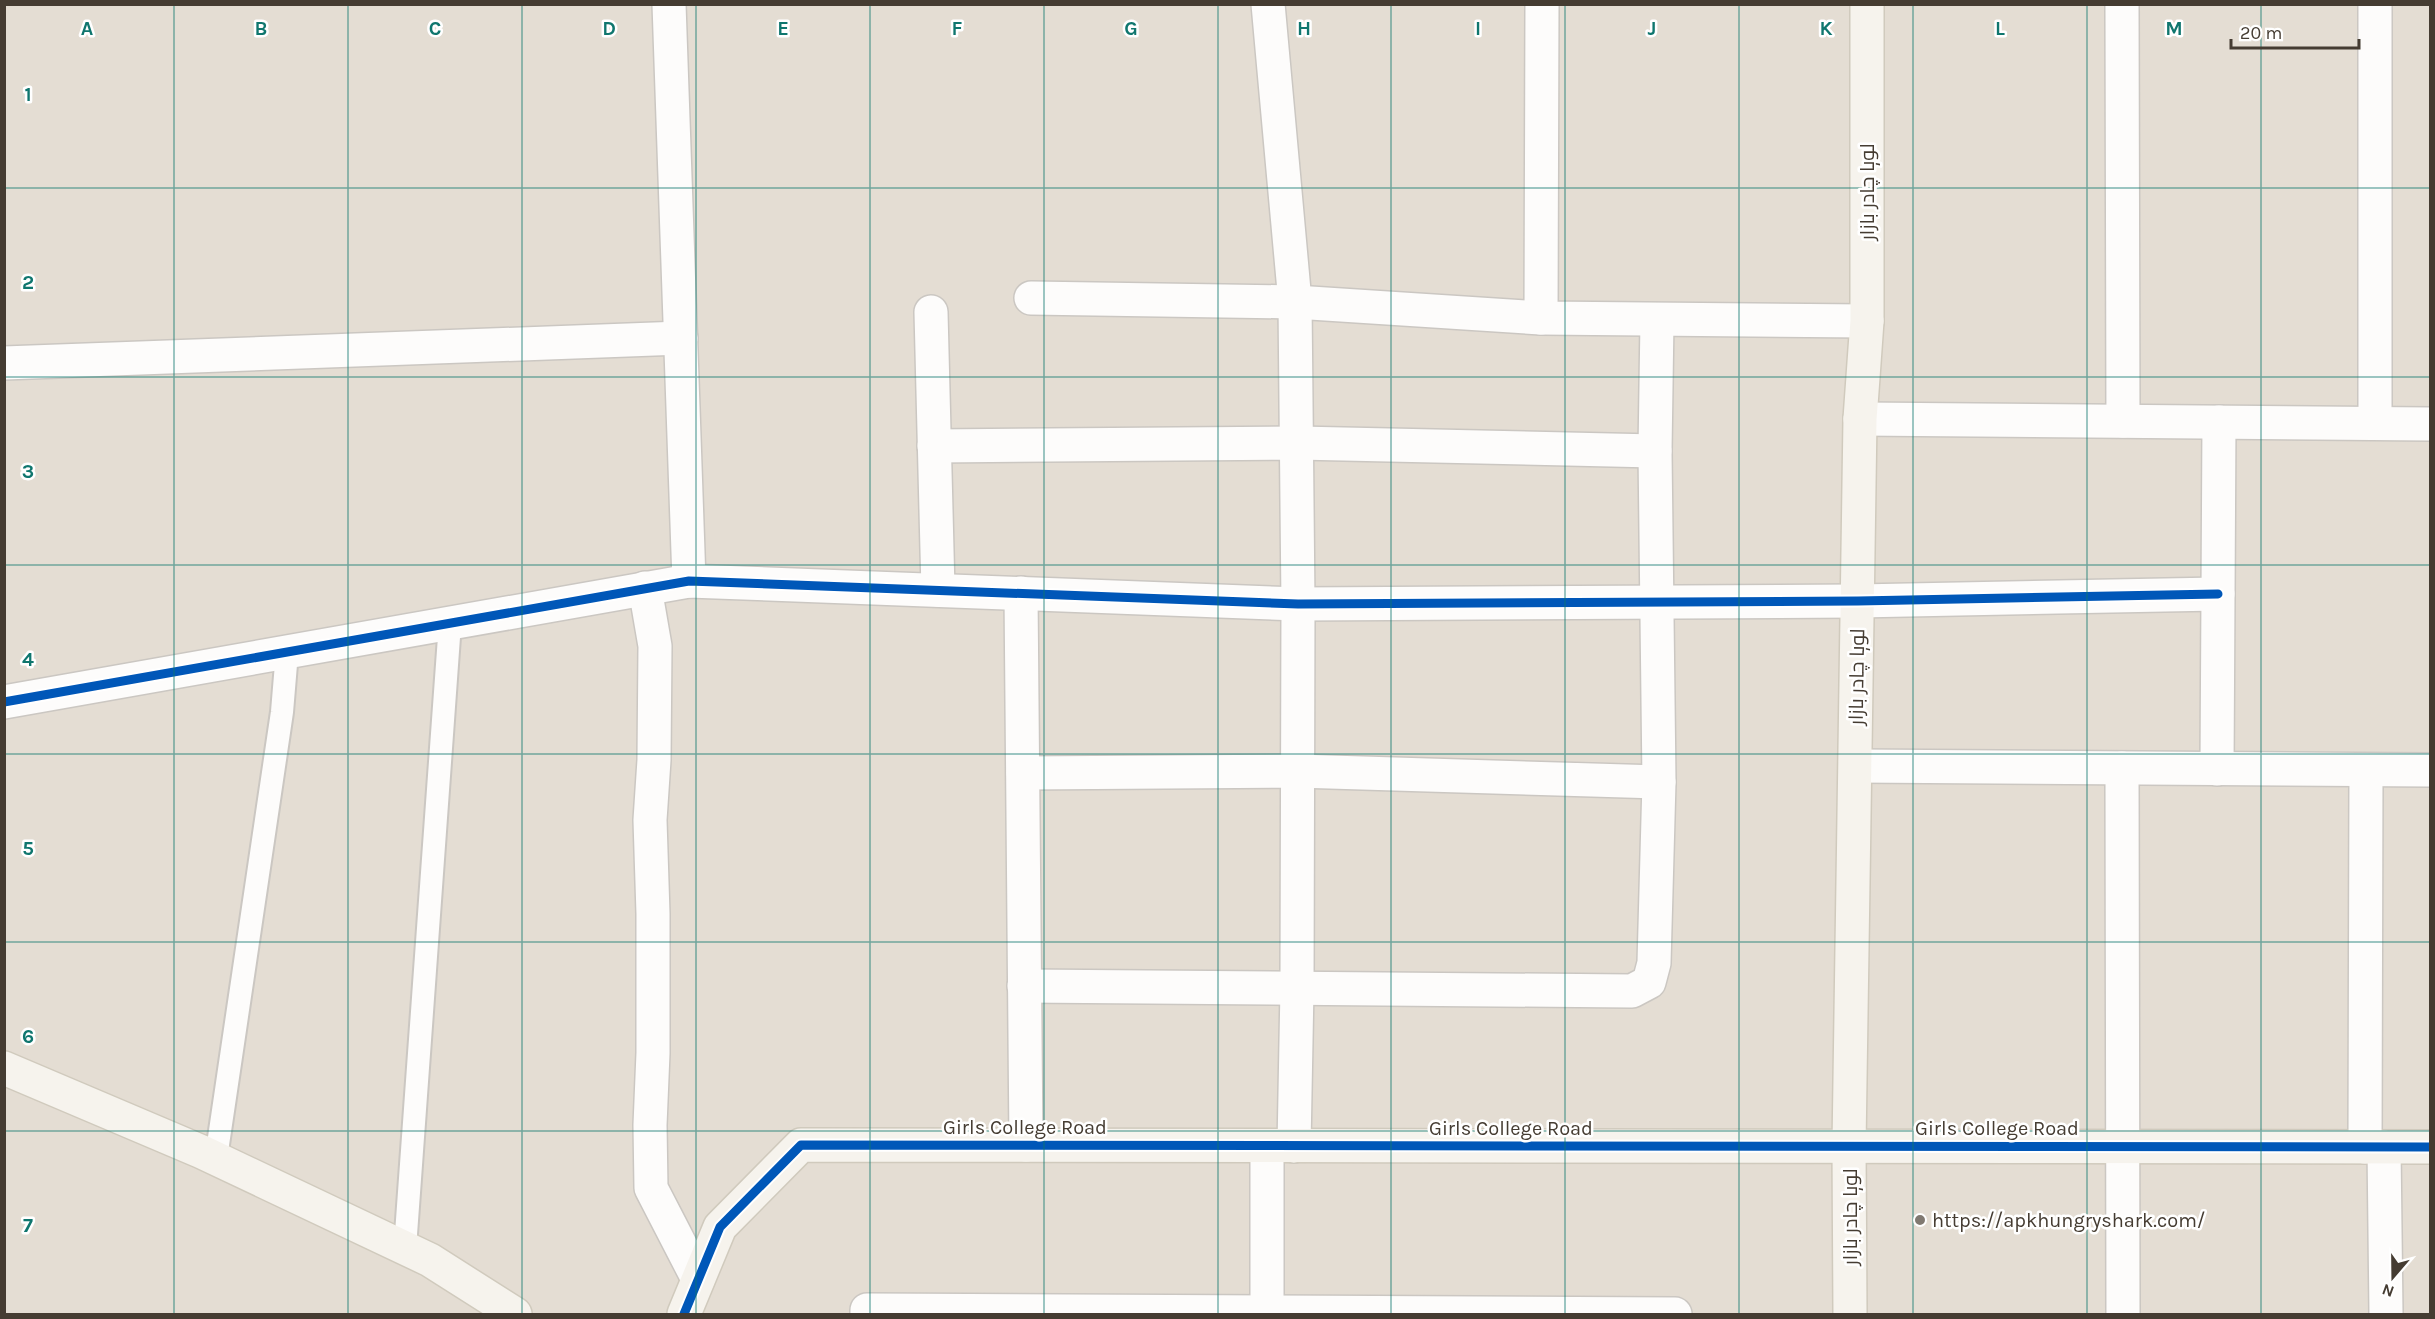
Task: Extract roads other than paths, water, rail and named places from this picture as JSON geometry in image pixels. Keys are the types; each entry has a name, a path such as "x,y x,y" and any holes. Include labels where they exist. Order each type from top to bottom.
{"street":[{"path":"669,4 689,580"},
{"path":"1267,1313 1280,1146 1298,988 1296,771 1298,443 1295,302 1268,4"},
{"path":"1541,318 1542,4"},
{"name":"لوہا چادر بازار","path":"1850,1314 1849,1146 1860,419 1867,321 1867,4"},
{"path":"2122,4 2123,421"},
{"path":"2374,423 2375,4"},
{"path":"1030,298 1295,302 1541,318 1867,321"},
{"path":"931,312 938,590"},
{"path":"1024,986 1632,991 1649,982 1654,963 1659,782 1655,451 1657,320"},
{"path":"4,363 681,338"},
{"path":"1860,419 2430,423"},
{"path":"2217,769 2219,422"},
{"path":"934,446 1298,443 1655,451"},
{"path":"4,702 689,580 1298,604 1858,601 2218,594"},
{"path":"645,588 655,646 654,760 650,820 653,914 651,1188 698,1279"},
{"path":"1021,593 1026,1145"},
{"path":"1856,766 2430,770"},
{"path":"2122,768 2123,1314"},
{"path":"2366,770 2374,1147 2386,1314"},
{"path":"1023,773 1296,771 1659,782"},
{"path":"4,1068 216,1158 430,1260 515,1314"},
{"name":"Girls College Road","path":"684,1314 720,1227 801,1145 2430,1147"},
{"path":"867,1314 867,1310 1675,1314"}],"lane":[{"path":"405,1248 450,623"},
{"path":"216,1158 280,724 287,652"}],"place":[{"name":"https://apkhungryshark.com/","path":"1920,1220"}]}
